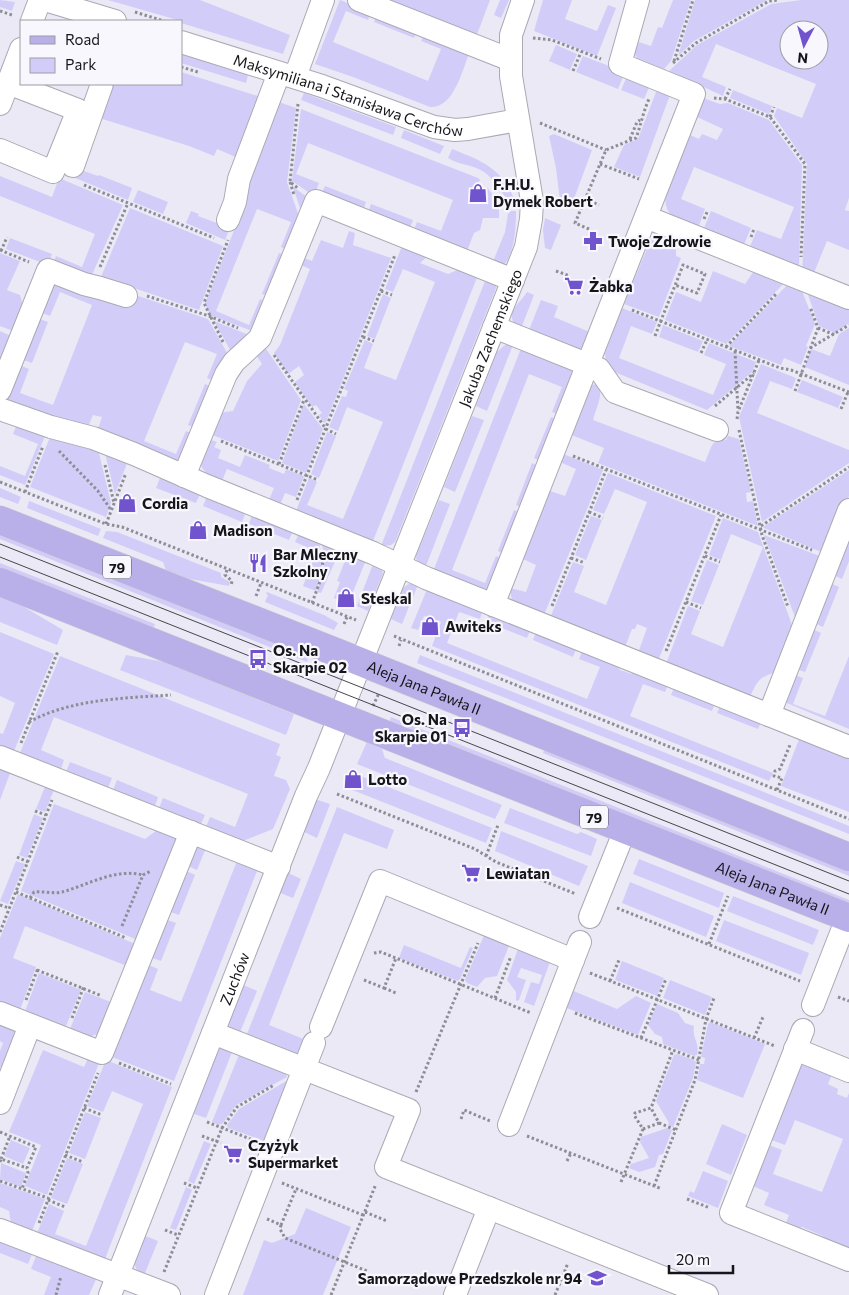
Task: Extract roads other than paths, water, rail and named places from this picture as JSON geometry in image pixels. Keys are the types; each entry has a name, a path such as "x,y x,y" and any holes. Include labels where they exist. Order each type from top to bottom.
{"main road":[{"name":"Aleja Jana Pawła II","path":"0,520 849,857"},
{"name":"Aleja Jana Pawła II","path":"0,582 848,918"}],"street":[{"path":"32,20 40,0"},
{"path":"45,0 112,20"},
{"path":"222,230 235,202 239,179 323,0"},
{"path":"359,0 511,60"},
{"name":"Jakuba Zachemskiego","path":"361,662 528,242 532,209 531,191 511,76 511,35 523,0"},
{"path":"493,605 694,94 620,64 638,0"},
{"name":"Maksymiliana i Stanisława Cerchów","path":"182,42 287,75 445,130 468,129 518,120"},
{"path":"0,150 53,172 78,110 4,93 20,52"},
{"path":"75,174 102,85"},
{"path":"184,476 226,374 234,362 260,338 316,201 514,280"},
{"path":"646,217 849,298"},
{"path":"0,390 48,270 84,284 135,296"},
{"path":"494,327 599,369 615,392 713,421"},
{"path":"0,409 51,427 99,440 373,553 426,578 849,747"},
{"path":"770,715 849,510"},
{"name":"Zuchów","path":"114,1285 361,662"},
{"path":"10,752 191,832 279,868"},
{"path":"587,906 625,830"},
{"path":"0,1013 102,1053 191,832"},
{"path":"216,1295 303,1068 380,880 577,951 509,1127"},
{"path":"813,1005 848,918"},
{"path":"0,1103 30,1025"},
{"path":"213,1033 409,1110 386,1167 708,1295"},
{"path":"849,1071 799,1040 731,1214 849,1260"},
{"path":"454,1295 489,1208"},
{"path":"0,1230 114,1285 166,1285"}],"tram line":[{"path":"0,544 849,881"},
{"path":"0,557 849,894"}],"place":[{"name":"F.H.U. Dymek Robert","path":"478,193"},
{"name":"Twoje Zdrowie","path":"593,241"},
{"name":"Żabka","path":"574,286"},
{"name":"Cordia","path":"127,503"},
{"name":"Madison","path":"198,530"},
{"name":"Bar Mleczny Szkolny","path":"258,563"},
{"name":"Steskal","path":"346,598"},
{"name":"Awiteks","path":"430,626"},
{"name":"Os. Na Skarpie 02","path":"258,659"},
{"name":"Os. Na Skarpie 01","path":"462,728"},
{"name":"Lotto","path":"353,779"},
{"name":"Lewiatan","path":"471,873"},
{"name":"Czyżyk Supermarket","path":"233,1154"},
{"name":"Samorządowe Przedszkole nr 94","path":"597,1278"}]}
